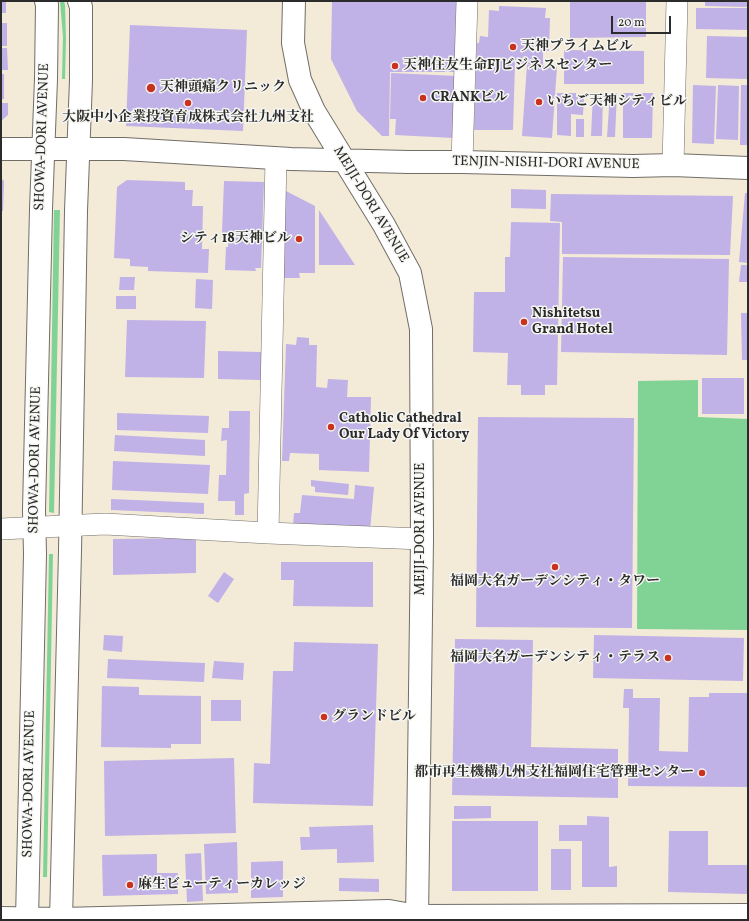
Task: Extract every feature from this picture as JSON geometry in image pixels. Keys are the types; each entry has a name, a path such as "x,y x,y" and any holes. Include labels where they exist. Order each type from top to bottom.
{"street":[{"name":"SHOWA-DORI AVENUE","path":"27,919 35,570 34,527 40,225 46,79 46,1"},
{"path":"61,919 78,149 81,80 80,1"},
{"name":"MEIJI-DORI AVENUE","path":"294,1 293,43 300,80 314,110 384,225 410,273 420,329 422,539 417,918"},
{"path":"462,162 467,1"},
{"path":"673,165 677,1"},
{"name":"TENJIN-NISHI-DORI AVENUE","path":"1,149 124,149 276,158 421,163 462,162 634,166 673,165 748,168"},
{"path":"268,533 276,158"},
{"path":"1,529 105,524 268,533 422,539"},
{"path":"1,918 61,919 389,911 417,918 748,915"}],"green space":[{"path":"60,1 64,1 65,5 65,79 62,79 63,37"},
{"path":"54,210 60,210 54,513 49,512"},
{"path":"698,380 698,417 748,419 748,630 637,629 638,381"},
{"path":"49,554 53,554 47,877 43,877"}],"building":[{"path":"1,1 6,1 6,13 1,13"},
{"name":"天神住友生命FJビジネスセンター","path":"332,1 456,1 455,72 390,72 389,136 382,136 357,111 331,59"},
{"path":"570,1 646,1 646,37 570,38"},
{"path":"705,1 748,1 748,7 705,6"},
{"name":"天神プライムビル","path":"499,6 546,8 545,18 550,18 549,51 543,51 543,65 515,64 513,130 474,130 477,43 479,43 480,36 488,37 489,10 499,11"},
{"path":"696,8 748,8 748,30 696,29"},
{"path":"1,23 7,23 7,46 1,46"},
{"path":"130,25 247,30 243,131 126,126"},
{"path":"707,36 748,37 748,79 706,78"},
{"path":"1,48 7,48 8,70 1,70"},
{"path":"564,50 644,51 644,84 564,84"},
{"name":"いちご天神シティビル","path":"527,65 557,67 552,138 522,136"},
{"name":"CRANKビル","path":"391,73 457,76 454,138 395,135 396,119 390,119"},
{"path":"1,74 4,74 4,99 1,99"},
{"path":"693,85 716,86 714,144 692,143"},
{"path":"718,85 739,86 738,140 716,139"},
{"path":"741,85 748,85 748,145 740,145"},
{"path":"557,93 576,93 576,97 584,97 583,115 571,114 571,136 557,135"},
{"path":"610,93 617,93 615,137 607,137"},
{"path":"623,93 653,93 652,138 623,138"},
{"path":"593,94 603,94 602,136 591,136"},
{"path":"1,103 8,103 8,115 1,121"},
{"path":"576,119 584,119 584,137 576,137"},
{"path":"1,178 4,181 3,211 1,211"},
{"path":"127,180 185,182 185,190 193,190 192,206 203,206 202,249 209,249 208,273 148,271 148,267 130,266 130,259 114,258 117,187"},
{"path":"224,181 264,182 261,268 255,268 256,271 225,270 226,247 228,247 229,233 222,233"},
{"path":"511,189 546,190 546,209 511,208"},
{"name":"シティ18天神ビル","path":"284,190 315,206 315,273 299,273 300,278 282,278"},
{"path":"745,193 748,193 748,263 739,262"},
{"path":"551,194 733,196 730,255 562,254 562,222 550,221"},
{"path":"319,210 355,265 319,265"},
{"name":"Nishitetsu Grand Hotel","path":"511,222 560,223 557,385 545,385 545,395 521,395 521,385 507,385 508,353 473,352 474,292 505,292 505,257 510,257"},
{"path":"563,257 729,259 727,355 561,352"},
{"path":"741,265 748,265 748,282 739,282"},
{"path":"120,277 135,277 134,290 119,290"},
{"path":"196,279 213,280 212,309 195,308"},
{"path":"116,296 136,296 136,309 116,309"},
{"path":"741,313 748,313 748,360 742,360"},
{"path":"127,320 206,321 204,378 125,377"},
{"path":"297,337 309,338 309,345 317,345 316,387 327,388 328,379 348,380 347,397 371,397 369,472 319,470 319,454 290,453 289,461 282,461 286,344 296,345"},
{"path":"218,351 261,352 261,380 218,379"},
{"path":"702,378 744,378 744,414 702,414"},
{"path":"229,411 250,411 249,493 244,494 244,515 235,515 235,501 218,501 219,475 226,475 227,440 221,441 222,428 229,428"},
{"path":"117,413 209,416 208,433 117,430"},
{"name":"福岡大名ガーデンシティ・タワー","path":"478,417 634,418 632,628 476,627"},
{"path":"115,435 205,440 205,456 114,451"},
{"path":"113,461 210,465 208,494 112,490"},
{"path":"311,480 349,484 348,495 315,492 315,487 311,486"},
{"path":"355,485 374,487 370,531 293,525 294,513 300,513 302,495 354,499"},
{"path":"111,499 204,503 204,514 111,510"},
{"path":"196,538 196,573 113,575 113,539"},
{"path":"281,562 373,562 373,607 293,606 294,580 281,580"},
{"path":"224,572 234,579 218,603 208,596"},
{"path":"104,635 123,636 122,652 103,650"},
{"name":"福岡大名ガーデンシティ・テラス","path":"594,635 744,638 743,681 593,678"},
{"path":"455,639 533,640 531,747 618,749 618,798 452,795"},
{"name":"グランドビル","path":"294,642 378,644 373,806 253,803 254,763 270,764 273,671 293,671"},
{"path":"108,659 205,663 204,682 107,678"},
{"path":"214,661 244,663 243,680 212,678"},
{"path":"102,686 139,687 139,695 201,696 201,744 171,744 171,748 101,747"},
{"path":"624,689 633,689 633,698 660,698 659,751 688,752 689,697 709,697 709,693 748,693 748,787 628,786 629,708 623,708"},
{"path":"211,700 241,700 241,721 211,721"},
{"path":"234,758 236,833 105,836 104,761"},
{"path":"454,806 491,806 491,818 454,819"},
{"path":"587,816 609,817 609,867 617,866 617,887 582,887 582,841 559,841 559,825 587,825"},
{"path":"452,821 538,821 538,891 452,891"},
{"path":"373,825 374,862 337,863 337,849 301,850 300,837 310,837 309,827"},
{"path":"669,831 708,831 708,865 748,865 748,894 668,892"},
{"path":"237,842 238,893 206,894 204,844"},
{"path":"551,849 571,849 571,890 551,890"},
{"path":"201,853 203,901 187,902 185,854"},
{"path":"157,854 157,873 178,873 178,894 103,896 102,855"},
{"path":"283,861 283,897 251,898 251,862"},
{"path":"339,878 379,879 379,892 339,891"}],"place":[{"name":"天神プライムビル","path":"513,47"},
{"name":"天神住友生命FJビジネスセンター","path":"395,66"},
{"name":"天神頭痛クリニック","path":"151,88"},
{"name":"CRANKビル","path":"423,98"},
{"name":"いちご天神シティビル","path":"539,102"},
{"name":"大阪中小企業投資育成株式会社九州支社","path":"188,103"},
{"name":"シティ18天神ビル","path":"299,239"},
{"name":"Nishitetsu Grand Hotel","path":"524,322"},
{"name":"Catholic Cathedral Our Lady Of Victory","path":"331,427"},
{"name":"福岡大名ガーデンシティ・タワー","path":"555,567"},
{"name":"福岡大名ガーデンシティ・テラス","path":"668,658"},
{"name":"グランドビル","path":"324,717"},
{"name":"都市再生機構九州支社福岡住宅管理センター","path":"702,773"},
{"name":"麻生ビューティーカレッジ","path":"130,885"}]}
